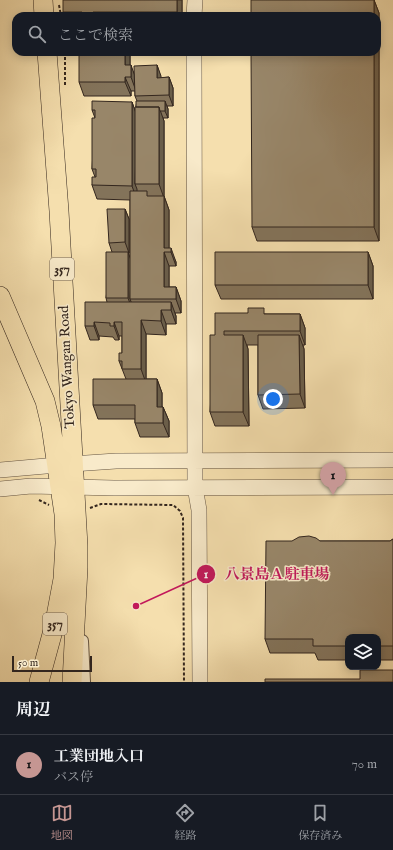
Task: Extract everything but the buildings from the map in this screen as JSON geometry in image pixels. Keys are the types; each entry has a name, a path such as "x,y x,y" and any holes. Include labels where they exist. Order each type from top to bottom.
{"highway":[{"path":"43,0 44,12"},
{"name":"Tokyo Wangan Road","path":"47,56 59,211 65,464 78,568 72,682"},
{"name":"Tokyo Wangan Road","path":"0,296 45,401 51,426 65,464"},
{"name":"Tokyo Wangan Road","path":"39,682 54,627 63,579 65,543 70,507"}],"street":[{"path":"194,0 194,12"},
{"path":"194,56 195,487 199,510 200,682"},
{"path":"0,470 116,461 393,460"},
{"path":"0,489 31,486 393,488"},
{"path":"191,682 190,510 195,487"},
{"path":"78,568 84,682"}],"path":[{"path":"58,0 60,12"},
{"path":"34,499 56,507 87,509 101,504 173,505 180,511 183,518 184,682"}],"place":[{"name":"工業団地入口","path":"333,495"},
{"name":"八景島Ａ駐車場","path":"136,606"}]}
